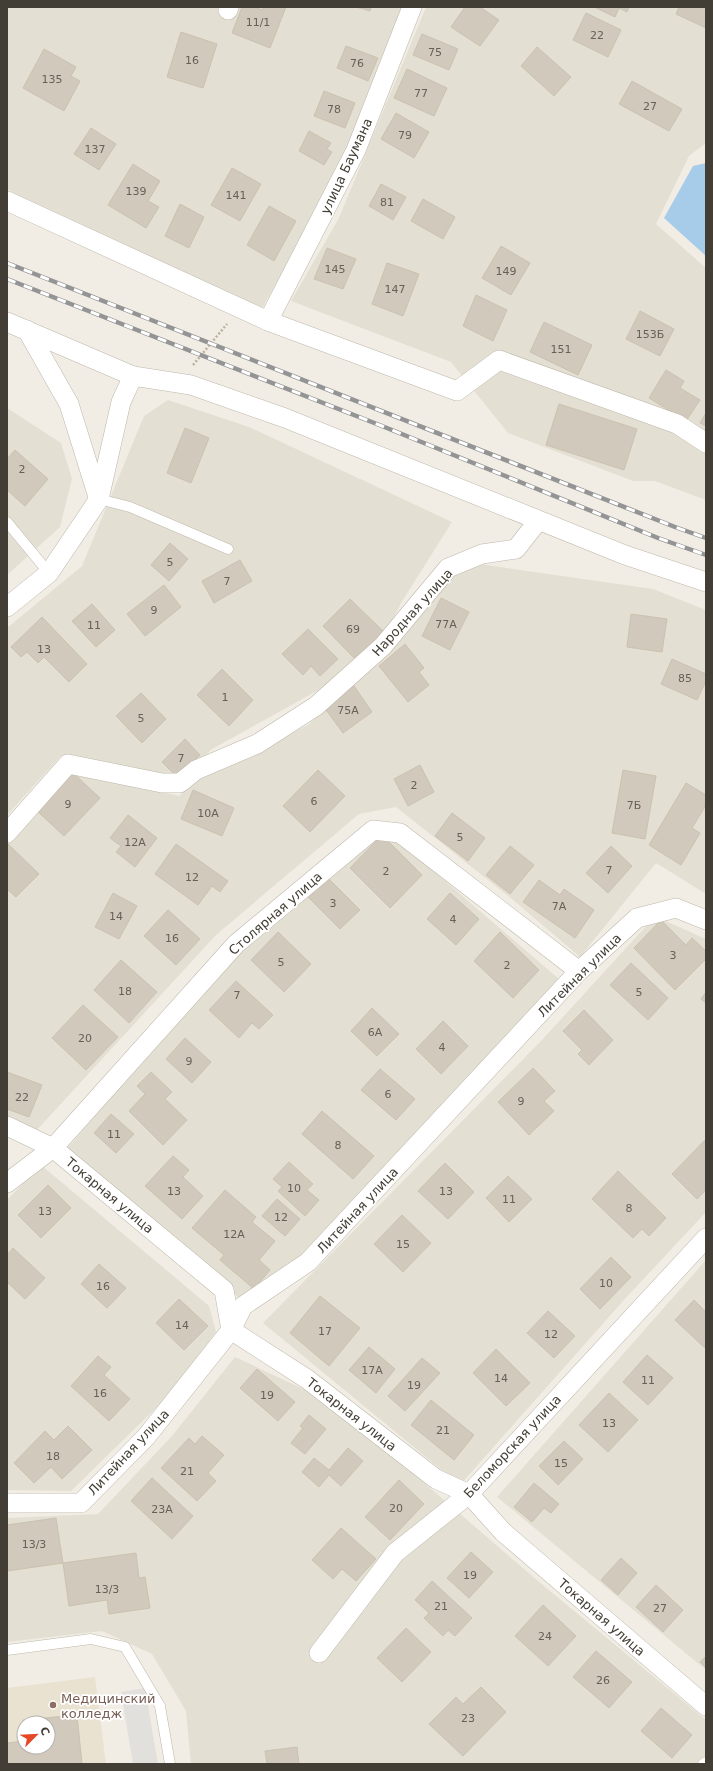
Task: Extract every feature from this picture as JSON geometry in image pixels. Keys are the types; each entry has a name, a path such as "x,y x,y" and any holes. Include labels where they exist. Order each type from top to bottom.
{"street":[{"name":"улица Баумана","path":"268,321 356,150 412,7"},
{"path":"7,201 268,321 457,391 499,360 677,424 706,443"},
{"path":"7,322 134,376 191,386 285,418 625,555 706,582"},
{"path":"27,330 69,404 99,498"},
{"path":"7,607 49,573 99,498 121,402 134,376"},
{"name":"Народная улица","path":"7,834 68,764 162,783 180,783 196,770 257,744 316,706 383,646 448,568 482,554 516,549 538,521"},
{"name":"Столярная улица","path":"7,1183 53,1148 236,944 373,830 400,833 579,971"},
{"name":"Литейная улица","path":"7,1503 81,1503 146,1437 232,1330 243,1306 308,1262 579,971 637,918 676,908 706,920"},
{"name":"Токарная улица","path":"7,1126 53,1148 224,1290 232,1330 307,1379 436,1479 469,1494 502,1532 706,1706"},
{"name":"Беломорская улица","path":"319,1653 395,1553 469,1494 706,1238"}],"lane":[{"path":"99,498 137,510 228,549"},
{"path":"7,522 49,573"},
{"path":"7,1650 91,1639 125,1647 160,1706 170,1764"}],"path":[{"path":"191,386 186,375 226,326 236,306"}],"shaded area":[{"path":"7,7 405,7 342,167 262,308 38,208 7,189"},
{"path":"426,7 706,7 706,143 689,156 656,224 706,268 706,500 655,481 633,481 508,433 451,362 291,301 339,218"},
{"path":"168,400 249,427 452,522 401,603 382,640 342,677 212,749 183,777 148,773 60,757 7,815 7,628 82,566 144,416"},
{"path":"7,408 61,443 72,479 60,527 7,575"},
{"path":"479,564 653,589 706,610 706,894 656,863 580,957 512,899 396,807 359,814 216,935 35,1132 7,1117 7,843 68,770 179,796 202,777 308,725 370,667 450,577"},
{"path":"383,834 409,850 560,980 266,1298 245,1303 66,1150 238,949"},
{"path":"661,919 706,939 706,1212 623,1301 460,1485 263,1323 542,1040 648,924"},
{"path":"41,1165 209,1306 216,1332 164,1400 71,1491 7,1490 7,1200"},
{"path":"706,1260 706,1670 497,1497"},
{"path":"235,1357 329,1401 538,1581 706,1720 706,1764 191,1764 186,1711 152,1654 102,1631 7,1642 7,1518 98,1514 172,1436"},
{"name":"Медицинский колледж","path":"95,1677 106,1764 7,1764 7,1688"},
{"path":"145,1688 158,1764 133,1764 121,1692"}],"water":[{"path":"706,163 706,256 664,218 693,166"}],"building":[{"path":"242,7 254,7 262,10 263,7 286,7 270,48 232,33"},
{"path":"356,7 371,7 370,11"},
{"path":"465,7 480,7 499,20 480,46 451,27"},
{"path":"594,7 629,7 627,12 619,8 615,17"},
{"path":"679,7 706,7 706,28 676,14"},
{"path":"586,13 621,30 608,57 573,40"},
{"path":"181,32 217,44 203,88 167,77"},
{"path":"422,34 458,49 449,70 413,55"},
{"path":"346,46 378,58 368,81 337,68"},
{"path":"537,47 571,77 554,96 521,66"},
{"path":"44,49 76,67 71,76 80,81 64,111 23,88"},
{"path":"407,69 447,88 434,116 394,98"},
{"path":"632,81 682,109 669,131 619,104"},
{"path":"324,91 355,103 345,128 314,116"},
{"path":"396,113 429,132 414,158 381,139"},
{"path":"91,128 116,144 99,170 74,154"},
{"path":"309,131 331,143 327,149 332,152 324,165 299,151"},
{"path":"133,164 160,181 148,201 159,207 146,228 108,205"},
{"path":"232,168 261,184 240,221 211,205"},
{"path":"381,184 406,197 393,220 369,206"},
{"path":"423,199 455,217 443,239 411,221"},
{"path":"180,204 204,217 189,248 165,236"},
{"path":"269,206 296,221 274,261 247,245"},
{"path":"501,246 530,263 511,295 482,278"},
{"path":"327,248 356,259 343,289 314,279"},
{"path":"387,263 419,274 403,316 372,304"},
{"path":"476,295 507,310 493,341 463,326"},
{"path":"640,311 674,329 660,356 626,339"},
{"path":"544,322 592,345 578,375 530,352"},
{"path":"666,370 684,381 680,388 700,400 686,421 649,398"},
{"path":"559,404 637,429 624,470 546,445"},
{"path":"706,413 706,426 700,423"},
{"path":"185,428 209,438 191,483 167,473"},
{"path":"15,450 48,479 25,506 7,490 7,459"},
{"path":"170,543 188,559 169,581 151,565"},
{"path":"240,560 252,581 214,603 202,581"},
{"path":"164,585 181,607 145,636 127,614"},
{"path":"441,598 469,612 450,650 422,636"},
{"path":"350,599 384,632 356,660 323,626"},
{"path":"92,604 115,630 96,647 72,621"},
{"path":"631,614 667,619 662,652 627,647"},
{"path":"42,617 87,664 69,682 44,657 38,663 27,652 21,657 11,647"},
{"path":"308,629 338,659 320,676 311,666 303,675 282,654"},
{"path":"405,644 424,668 419,672 429,685 408,702 379,666"},
{"path":"672,659 706,674 706,681 697,700 661,684"},
{"path":"222,669 253,700 229,726 197,695"},
{"path":"354,686 372,712 343,733 324,707"},
{"path":"141,693 166,719 142,743 116,716"},
{"path":"185,739 200,755 177,777 162,762"},
{"path":"420,765 434,792 408,806 394,779"},
{"path":"318,770 345,796 310,832 283,806"},
{"path":"623,770 656,776 645,839 612,833"},
{"path":"72,772 100,798 64,836 36,810"},
{"path":"686,783 706,795 706,805 692,828 700,833 681,865 649,845"},
{"path":"193,790 234,808 222,836 181,819"},
{"path":"452,813 485,838 468,861 435,836"},
{"path":"128,815 157,838 135,867 116,852 121,846 110,838"},
{"path":"382,835 422,875 390,908 350,868"},
{"path":"8,844 39,874 16,897 7,889"},
{"path":"176,844 228,881 220,892 212,886 198,905 155,874"},
{"path":"510,846 534,865 510,894 486,875"},
{"path":"611,846 632,866 608,893 586,873"},
{"path":"327,877 360,910 340,929 307,896"},
{"path":"539,880 560,895 564,889 594,910 575,938 523,902"},
{"path":"113,893 137,906 119,939 95,927"},
{"path":"450,893 479,919 456,945 427,919"},
{"path":"168,910 200,939 176,965 144,936"},
{"path":"661,920 686,945 692,938 706,951 706,959 675,990 634,948"},
{"path":"278,932 311,964 284,992 251,960"},
{"path":"500,932 539,970 513,998 474,961"},
{"path":"121,960 157,992 129,1023 94,990"},
{"path":"631,963 668,998 648,1020 610,985"},
{"path":"236,981 273,1015 259,1029 252,1023 239,1038 209,1010"},
{"path":"706,992 706,1003 701,999"},
{"path":"83,1005 118,1037 86,1070 52,1038"},
{"path":"372,1008 399,1034 377,1056 351,1031"},
{"path":"584,1010 613,1040 589,1065 578,1054 582,1050 563,1031"},
{"path":"443,1021 468,1046 441,1074 416,1049"},
{"path":"185,1038 211,1062 192,1083 166,1059"},
{"path":"533,1068 555,1091 544,1101 554,1111 529,1135 498,1102"},
{"path":"380,1069 415,1099 396,1120 361,1090"},
{"path":"7,1072 42,1085 29,1117 7,1109"},
{"path":"151,1072 172,1092 165,1099 187,1120 163,1145 129,1111 145,1094 137,1086"},
{"path":"322,1111 374,1156 353,1179 302,1134"},
{"path":"111,1114 134,1134 116,1153 94,1133"},
{"path":"706,1139 706,1190 697,1199 672,1174"},
{"path":"173,1156 189,1170 183,1177 203,1196 182,1219 145,1186"},
{"path":"289,1162 313,1184 307,1190 319,1200 305,1216 278,1191 282,1187 273,1179"},
{"path":"445,1163 474,1192 448,1219 418,1191"},
{"path":"618,1171 666,1218 649,1236 642,1229 633,1238 592,1199"},
{"path":"508,1176 532,1199 509,1222 486,1198"},
{"path":"48,1185 71,1208 41,1238 18,1215"},
{"path":"225,1190 256,1217 252,1222 275,1241 259,1260 270,1270 254,1289 220,1260 224,1255 192,1228"},
{"path":"277,1199 300,1219 285,1236 262,1216"},
{"path":"402,1215 431,1243 403,1272 374,1244"},
{"path":"13,1248 45,1278 25,1299 7,1282 7,1255"},
{"path":"611,1257 631,1277 600,1309 580,1289"},
{"path":"99,1264 126,1288 107,1308 81,1284"},
{"path":"320,1296 360,1328 329,1366 290,1333"},
{"path":"179,1299 208,1326 184,1350 156,1323"},
{"path":"694,1300 706,1312 706,1349 675,1320"},
{"path":"548,1311 575,1336 554,1358 527,1333"},
{"path":"369,1347 395,1369 376,1393 349,1370"},
{"path":"496,1349 530,1383 506,1406 473,1373"},
{"path":"647,1355 673,1378 648,1405 623,1382"},
{"path":"98,1356 111,1367 104,1375 130,1399 109,1421 71,1386"},
{"path":"422,1358 440,1373 405,1411 388,1396"},
{"path":"257,1369 295,1402 278,1421 240,1388"},
{"path":"609,1393 638,1420 608,1452 579,1425"},
{"path":"431,1400 474,1435 454,1460 411,1425"},
{"path":"309,1415 326,1429 305,1454 291,1443 303,1428 300,1426"},
{"path":"68,1426 92,1450 62,1479 51,1467 34,1483 14,1463 45,1431 54,1440"},
{"path":"202,1436 224,1455 208,1473 216,1481 197,1501 161,1468 189,1438 195,1444"},
{"path":"564,1441 583,1459 558,1485 539,1466"},
{"path":"348,1448 363,1461 341,1486 329,1475 319,1487 302,1472 314,1458 329,1470"},
{"path":"152,1478 193,1516 172,1539 131,1501"},
{"path":"399,1480 424,1504 390,1540 365,1517"},
{"path":"534,1483 559,1504 551,1513 544,1508 532,1522 514,1507"},
{"path":"56,1518 63,1563 7,1571 7,1525"},
{"path":"341,1528 376,1559 356,1581 342,1569 333,1579 312,1560"},
{"path":"471,1552 493,1572 469,1598 447,1578"},
{"path":"136,1553 139,1578 145,1577 150,1608 109,1614 107,1600 69,1606 63,1563"},
{"path":"621,1558 637,1573 618,1595 601,1580"},
{"path":"432,1581 472,1618 455,1636 448,1630 443,1636 424,1618 429,1613 415,1600"},
{"path":"656,1585 683,1610 663,1632 636,1607"},
{"path":"543,1605 576,1636 548,1666 515,1636"},
{"path":"406,1628 431,1652 402,1682 377,1658"},
{"path":"596,1651 632,1682 609,1708 573,1677"},
{"path":"706,1656 706,1668 700,1662"},
{"path":"481,1687 506,1712 463,1756 429,1724 456,1697 463,1704"},
{"path":"661,1708 692,1735 672,1758 641,1731"},
{"path":"77,1715 82,1764 7,1764 7,1743 16,1742 16,1755 56,1755 56,1717"},
{"path":"297,1747 299,1764 267,1764 265,1751"}],"railway":[{"path":"7,263 706,538"},
{"path":"7,279 382,426 658,538 706,555"}],"place":[{"name":"Медицинский колледж","path":"53,1705"}]}
